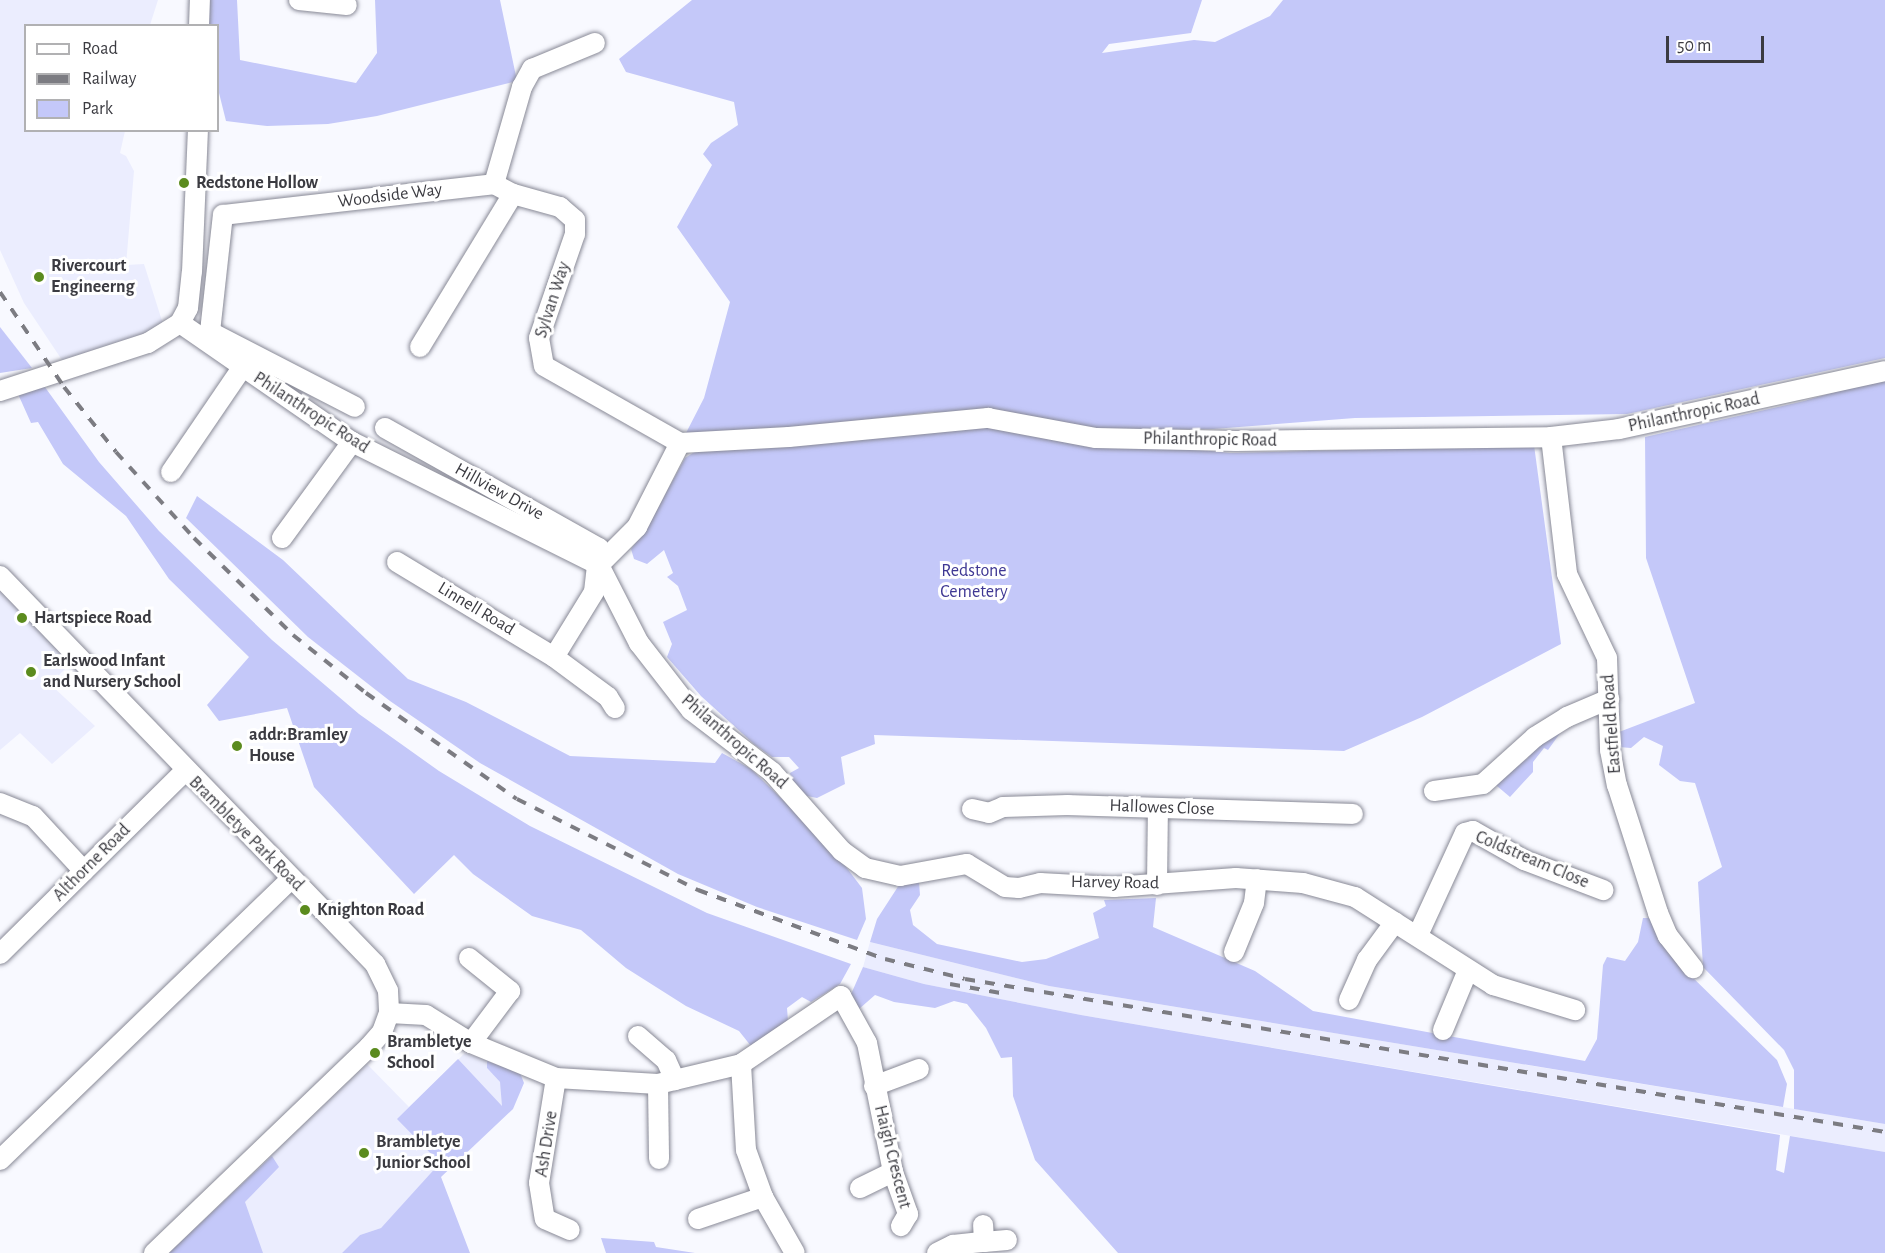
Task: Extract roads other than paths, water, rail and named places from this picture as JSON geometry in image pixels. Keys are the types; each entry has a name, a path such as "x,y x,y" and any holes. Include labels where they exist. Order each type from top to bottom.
{"street":[{"path":"199,24 200,0"},
{"path":"293,0 347,5"},
{"path":"494,184 522,87 532,69 595,43"},
{"path":"0,391 148,343 180,323 188,308 192,272 198,132"},
{"name":"Sylvan Way","path":"494,184 513,194 560,207 575,220 575,234 539,338 544,366 680,443"},
{"name":"Woodside Way","path":"208,336 223,215 494,184"},
{"path":"420,347 513,194"},
{"name":"Philanthropic Road","path":"180,323 208,336 242,368 352,442 599,565 639,643 691,710 772,772 842,851"},
{"path":"208,336 356,407"},
{"path":"171,472 242,368"},
{"name":"Philanthropic Road","path":"680,443 789,437 988,418 1096,438 1247,441 1551,437 1619,429 1885,371"},
{"name":"Hillview Drive","path":"384,428 599,548 599,565"},
{"name":"Eastfield Road","path":"1551,437 1567,574 1607,658 1613,767 1629,825 1668,936 1693,968"},
{"path":"282,538 352,442"},
{"path":"554,657 594,592 599,565 637,527 680,443"},
{"name":"Linnell Road","path":"397,562 554,657 608,697 615,708"},
{"name":"Brambletye Park Road","path":"0,576 185,771 375,964 388,991 389,1013"},
{"path":"1434,791 1483,784 1535,737 1567,717 1609,699"},
{"name":"Althorne Road","path":"0,954 185,771"},
{"path":"0,803 33,816 84,871"},
{"name":"Hallowes Close","path":"972,809 989,813 1003,807 1048,805 1353,814"},
{"path":"1157,885 1158,808"},
{"name":"Coldstream Close","path":"1418,935 1466,833 1473,831 1524,860 1603,890"},
{"name":"Harvey Road","path":"842,851 865,868 900,876 953,864 977,868 1005,886 1019,888 1060,882 1157,885 1257,879 1303,883 1355,897 1494,985 1575,1010"},
{"path":"0,1160 291,879"},
{"path":"1234,952 1254,903 1257,879"},
{"path":"1349,1000 1367,960 1395,922"},
{"path":"469,958 510,991 471,1043"},
{"path":"1443,1030 1468,970"},
{"name":"Haigh Crescent","path":"741,1064 841,996 867,1043 893,1172 908,1214 901,1226"},
{"path":"154,1253 369,1047 382,1032 389,1013 426,1015 471,1043 556,1078 667,1082 741,1064 746,1150 763,1197 795,1253"},
{"path":"638,1036 666,1060 667,1082 659,1159"},
{"name":"Haigh Crescent","path":"874,1086 919,1069"},
{"name":"Ash Drive","path":"556,1078 539,1183 545,1218 570,1230"},
{"path":"860,1188 893,1172"},
{"path":"698,1219 763,1197"},
{"path":"937,1253 984,1234 1007,1240"}],"railway":[{"path":"0,292 64,387 116,452 194,538 293,635 366,693 517,799 698,890 885,959 965,979 1885,1132"},
{"path":"950,984 1006,994"}],"place":[{"name":"Redstone Hollow","path":"184,183"},
{"name":"Rivercourt Engineerng","path":"39,277"},
{"name":"Hartspiece Road","path":"22,618"},
{"name":"Earlswood Infant and Nursery School","path":"31,672"},
{"name":"addr:Bramley House","path":"237,746"},
{"name":"Knighton Road","path":"305,910"},
{"name":"Brambletye School","path":"375,1053"},
{"name":"Brambletye Junior School","path":"364,1153"}],"park label":[{"name":"Redstone Cemetery","path":"974,582"}]}
